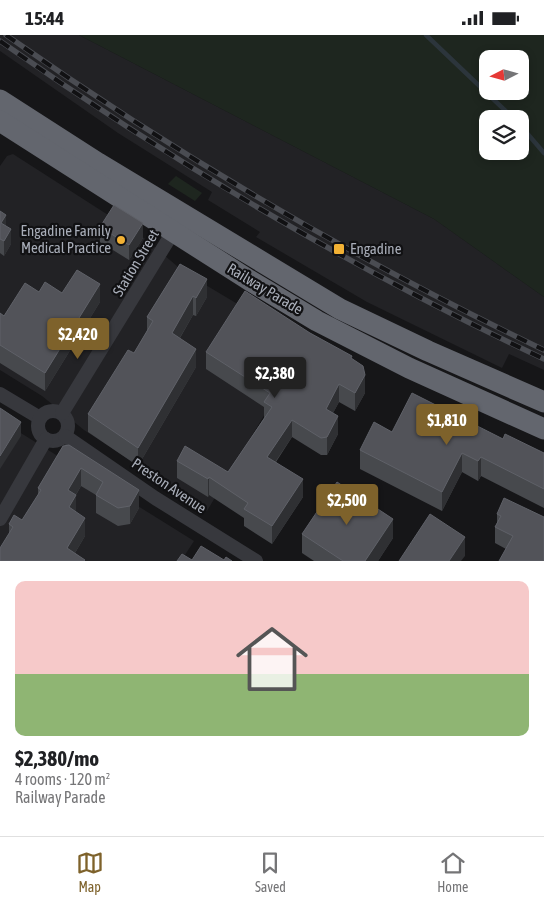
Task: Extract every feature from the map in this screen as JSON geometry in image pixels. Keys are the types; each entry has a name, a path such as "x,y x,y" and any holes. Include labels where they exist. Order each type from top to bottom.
{"highway":[{"name":"Railway Parade","path":"0,100 98,163 340,309 428,351 544,402"},
{"name":"Railway Parade","path":"1,125 326,325 409,368 544,429"}],"street":[{"name":"Station Street","path":"62,413 173,232"},
{"path":"0,393 40,418"},
{"path":"52,410 62,413 66,417 69,426 65,436 56,441 46,439 38,427 40,418 52,410"},
{"name":"Preston Avenue","path":"65,436 155,498 256,561"},
{"path":"0,519 46,439"}],"shaded area":[{"path":"0,35 79,35 434,219 544,297 544,370 509,354 502,368 367,302 256,237 260,232 208,200 212,192 118,133 0,51"},
{"path":"79,35 544,35 544,297 434,219"},
{"path":"13,154 144,238 184,272 306,345 207,511 84,430 42,396 0,370 0,166 7,156"},
{"path":"176,176 202,193 195,201 168,184"},
{"path":"0,420 194,541 181,561 0,561"}],"building":[{"path":"114,205 143,223 129,245 100,227"},
{"path":"0,211 6,215 1,223 11,229 4,241 0,239"},
{"path":"180,264 207,279 196,298 193,296 172,333 196,349 138,448 88,414 128,350 134,353 153,321 147,317"},
{"path":"77,270 100,284 45,373 0,345 0,313 4,316 25,283 39,292 45,282 62,293"},
{"path":"245,291 310,333 352,356 351,358 363,366 365,375 355,393 339,384 326,409 338,416 327,437 321,438 292,420 267,457 303,479 272,526 244,509 248,503 209,477 208,479 177,461 185,446 228,472 272,407 264,402 270,393 206,352"},
{"path":"412,393 503,439 505,434 544,453 544,489 481,457 478,461 462,453 442,492 360,450 374,422 392,432"},
{"path":"0,408 21,422 0,456"},
{"path":"69,445 139,490 130,506 118,508 96,495 103,482 81,468 68,490 76,495 69,507 85,518 67,548 85,560 0,561 0,548 13,527 9,524 14,515 22,520 41,490 38,488 63,446"},
{"path":"337,482 393,519 365,561 343,561 302,534"},
{"path":"504,498 544,517 544,561 499,561 513,536 495,527 501,516 497,514"},
{"path":"430,514 465,537 449,561 399,561"},
{"path":"201,546 224,560 226,557 232,561 177,561 182,554 192,560"}],"waterway":[{"path":"426,35 505,110"},
{"path":"529,136 544,153"}],"railway":[{"path":"6,35 136,122 269,204 405,280 544,350"},
{"path":"0,41 131,129 265,212 403,288 544,359"}],"place":[{"name":"Engadine Family Medical Practice","path":"121,240"},
{"name":"Engadine","path":"339,249"}]}
